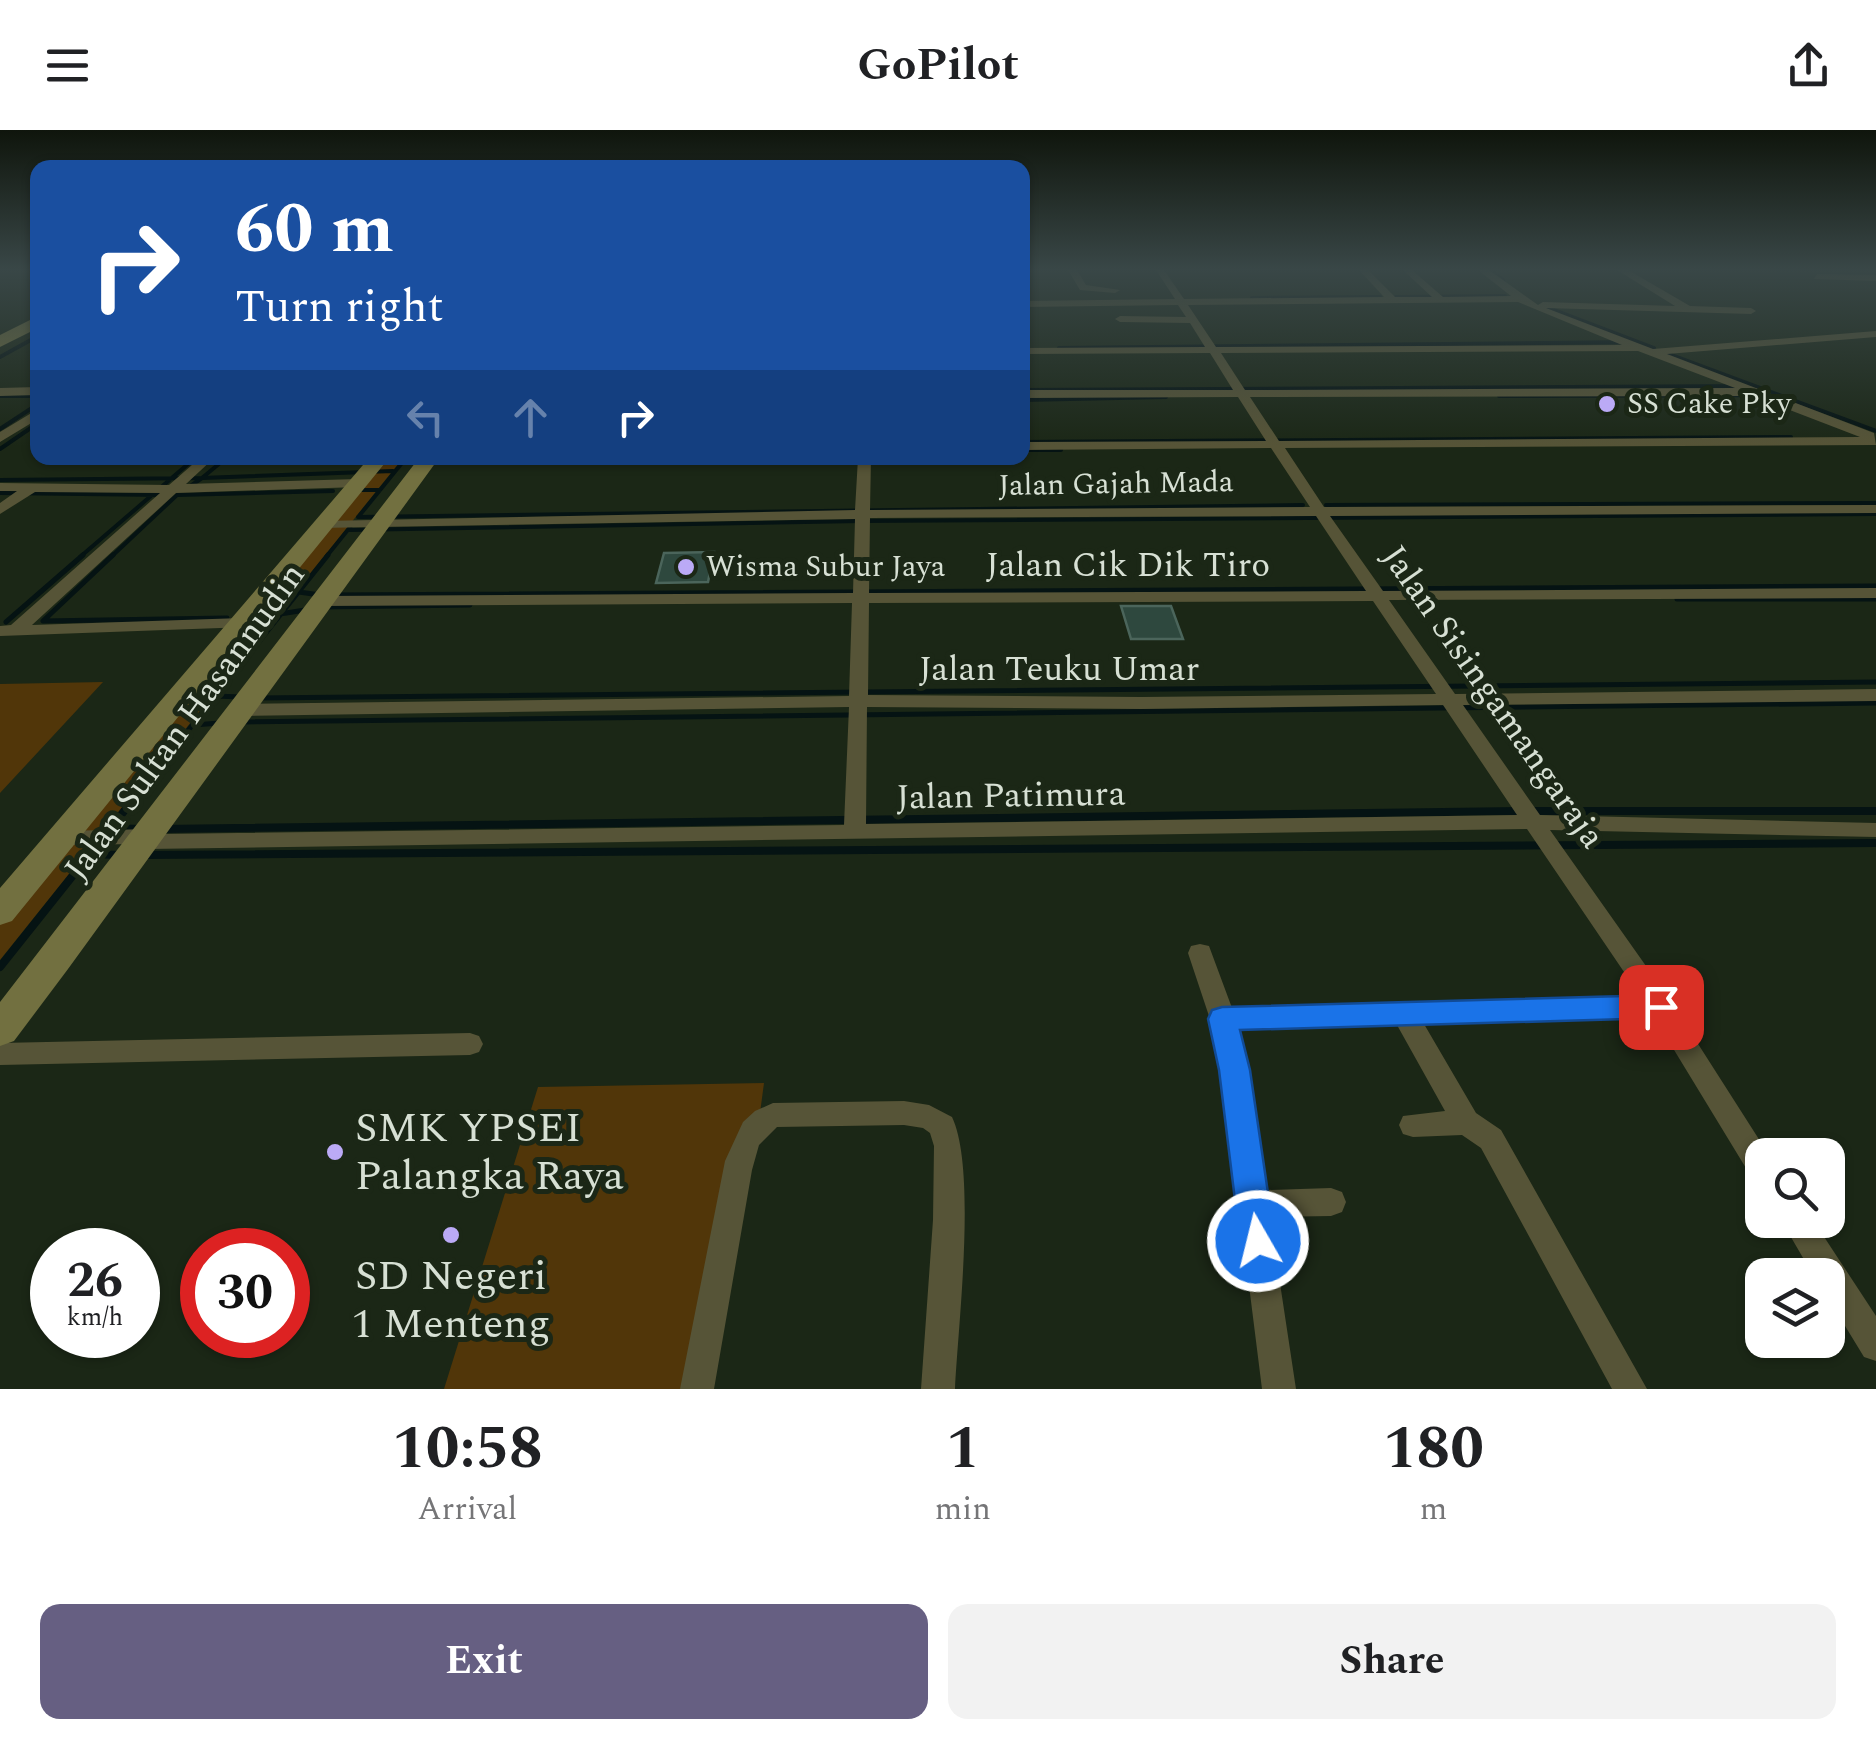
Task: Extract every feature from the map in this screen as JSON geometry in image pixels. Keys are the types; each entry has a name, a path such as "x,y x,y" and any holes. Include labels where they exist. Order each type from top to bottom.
{"street":[{"path":"0,345 30,329"},
{"name":"Jalan Sisingamangaraja","path":"1197,329 1661,1007 1745,1141"},
{"path":"1589,329 1876,440"},
{"path":"1650,352 1876,334"},
{"path":"1030,351 1637,348"},
{"path":"1030,390 1753,392"},
{"path":"0,392 30,392"},
{"path":"0,438 30,418"},
{"path":"1030,446 1876,440"},
{"path":"8,631 199,465"},
{"path":"0,912 242,623 351,525 358,483 373,465"},
{"name":"Jalan Sultan Hasannudin","path":"0,1030 149,839 320,601 351,525 421,465"},
{"path":"854,831 864,465"},
{"path":"0,487 171,489 358,483"},
{"path":"0,510 32,487"},
{"name":"Jalan Gajah Mada","path":"351,525 863,514 1876,509"},
{"name":"Jalan Cik Dik Tiro","path":"320,601 1876,593"},
{"path":"8,631 242,623"},
{"name":"Jalan Teuku Umar","path":"242,710 860,701 1105,703 1876,695"},
{"name":"Jalan Patimura","path":"63,838 1535,822 1876,830"},
{"path":"1200,953 1234,1070 1280,1389"},
{"path":"1222,1019 1403,1011 1661,1007"},
{"path":"1403,1011 1466,1122 1494,1145 1630,1389"},
{"path":"0,1054 470,1044"},
{"path":"697,1389 737,1170 747,1137 757,1122 773,1115 904,1113 929,1118 942,1126 948,1146 948,1220 938,1389"},
{"path":"1413,1126 1466,1122"},
{"path":"1252,1204 1331,1202"},
{"path":"1808,1238 1876,1345"}],"shaded area":[{"path":"377,465 397,465 0,960 0,920"},
{"path":"103,682 0,793 0,684"},
{"path":"764,1083 760,1113 688,1389 444,1389 538,1087"}],"building":[{"name":"Wisma Subur Jaya","path":"714,552 708,582 656,583 664,553"},
{"path":"1121,606 1171,606 1183,639 1131,639"}],"waterway":[{"path":"1603,329 1654,348"},
{"path":"0,357 30,340"},
{"path":"1059,348 1638,342"},
{"path":"1669,354 1876,431"},
{"path":"1030,390 1753,386"},
{"path":"1499,396 1778,395"},
{"path":"0,396 30,396"},
{"path":"1030,400 1166,397"},
{"path":"0,429 30,409"},
{"path":"0,449 30,428"},
{"path":"1030,442 1791,437"},
{"path":"1030,450 1061,450"},
{"path":"171,478 187,465"},
{"path":"202,478 218,465"},
{"path":"359,516 400,465"},
{"path":"202,478 393,471"},
{"path":"0,480 171,478"},
{"path":"152,495 171,478"},
{"path":"171,478 202,478"},
{"path":"189,487 202,478"},
{"path":"358,490 380,490"},
{"path":"111,557 177,495 333,491"},
{"path":"0,493 152,495"},
{"path":"80,557 152,495"},
{"path":"152,495 164,495"},
{"path":"1326,505 1876,503"},
{"path":"358,517 1303,505"},
{"path":"349,530 861,521 1876,514"},
{"path":"326,557 351,526"},
{"path":"6,622 83,555"},
{"path":"113,555 43,621 227,618"},
{"path":"281,614 328,555"},
{"path":"332,595 1876,586"},
{"path":"299,592 320,595"},
{"path":"1677,599 1876,599"},
{"path":"322,607 470,605"},
{"path":"281,614 305,610"},
{"path":"159,767 281,614"},
{"path":"255,618 281,614"},
{"path":"257,698 1876,682"},
{"path":"216,696 240,697"},
{"path":"242,722 1876,703"},
{"path":"193,725 220,723"},
{"path":"110,829 161,764"},
{"path":"162,829 1520,811"},
{"path":"1532,811 1876,811"},
{"path":"111,828 140,829"},
{"path":"90,854 102,839"},
{"path":"142,855 1876,843"},
{"path":"0,967 90,854"},
{"path":"90,854 120,855"}],"place":[{"name":"SS Cake Pky","path":"1607,404"},
{"name":"Wisma Subur Jaya","path":"686,567"},
{"name":"SMK YPSEI Palangka Raya","path":"335,1152"},
{"name":"SD Negeri 1 Menteng","path":"451,1235"}],"route":[{"path":"1258,1241 1234,1070 1222,1019 1256,1015 1661,1007"}]}
